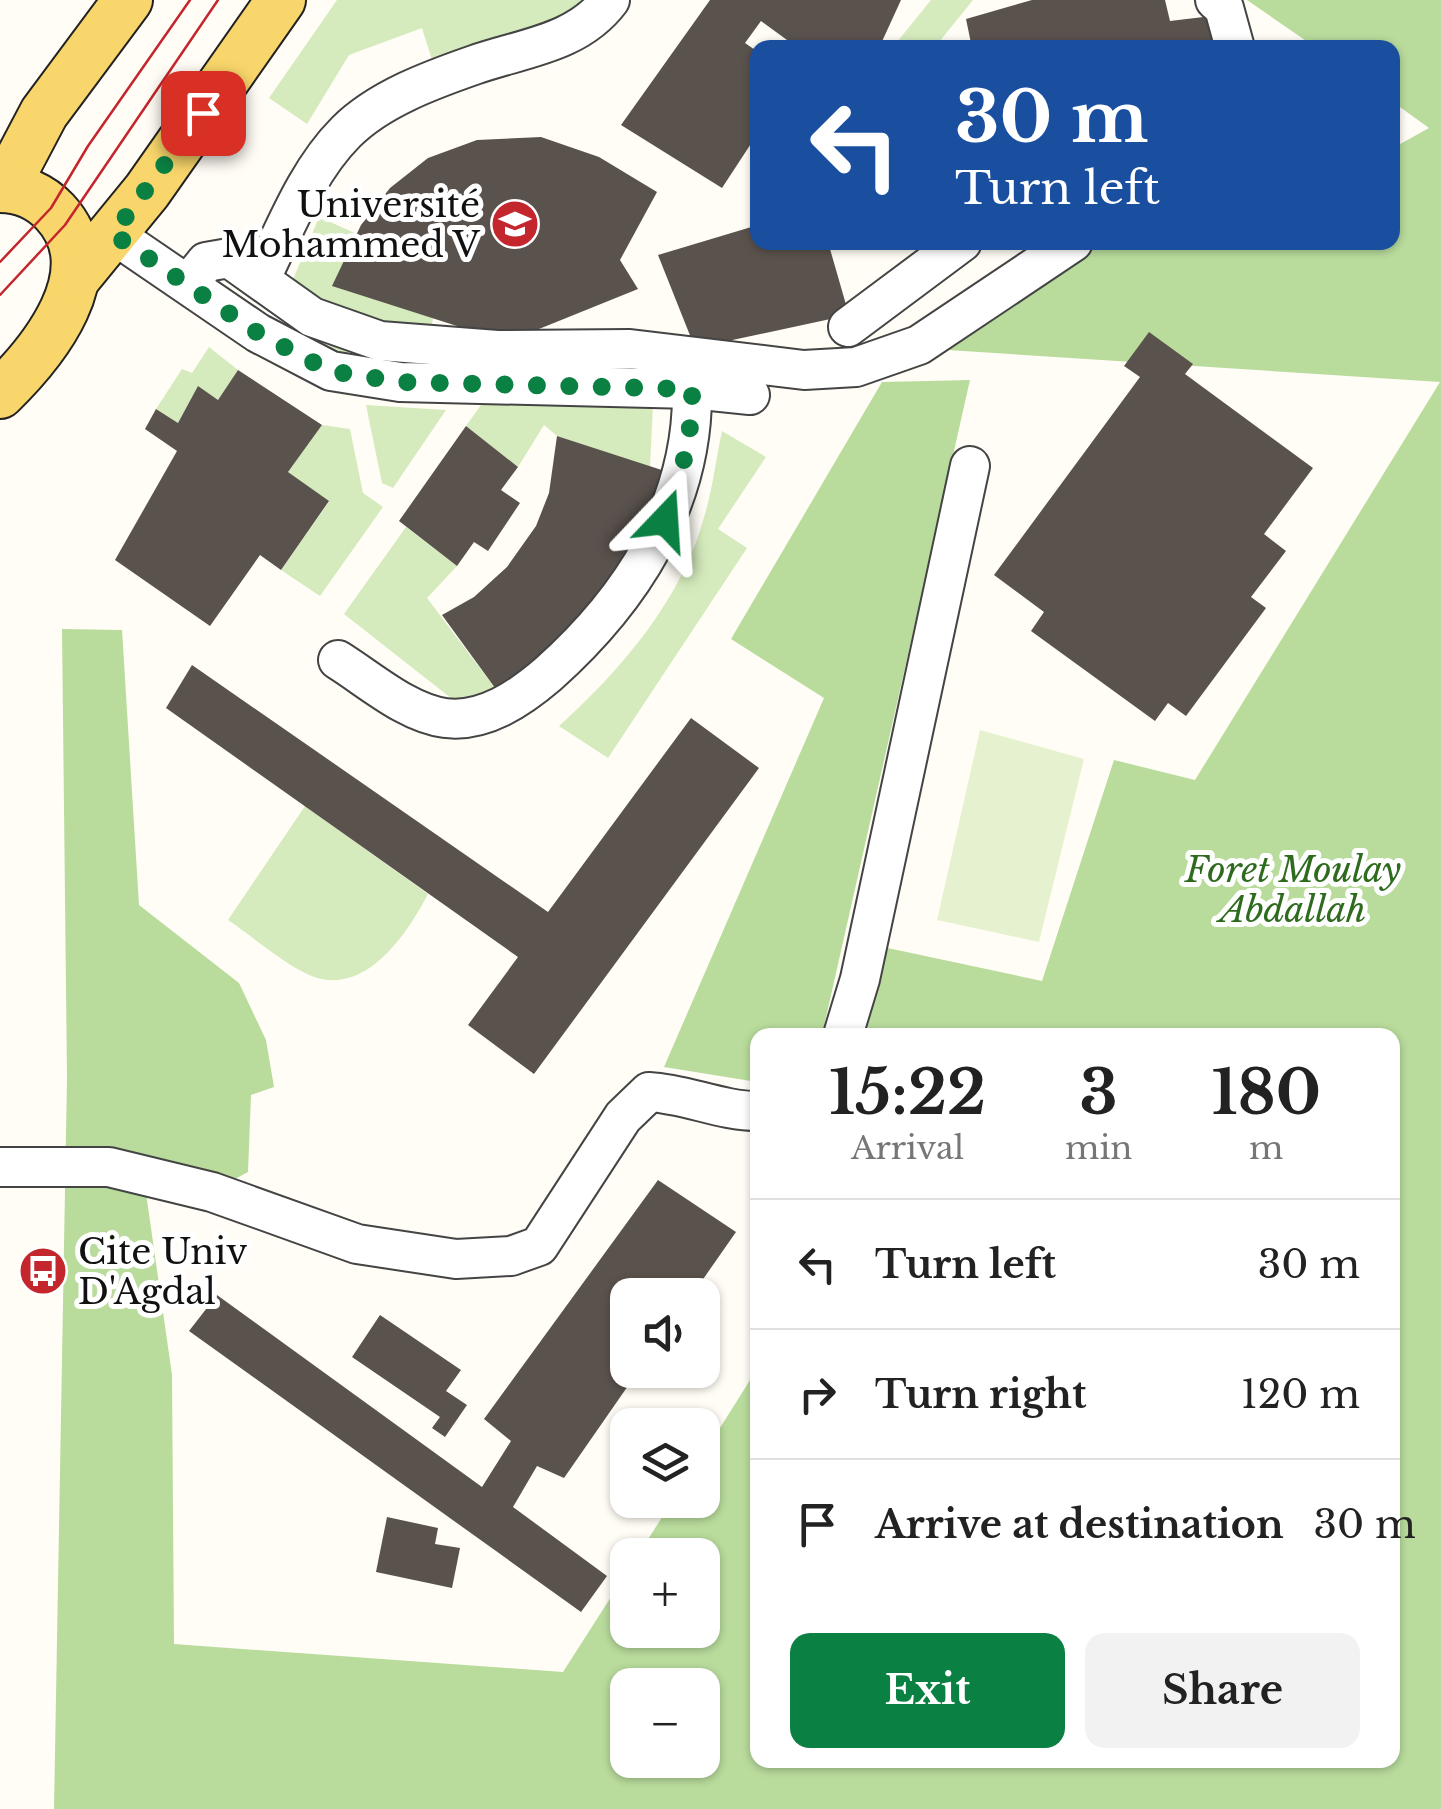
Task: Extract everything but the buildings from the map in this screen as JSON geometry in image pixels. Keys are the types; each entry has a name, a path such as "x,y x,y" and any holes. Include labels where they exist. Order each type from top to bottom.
{"main road":[{"path":"75,279 73,242 58,216 37,198 2,187 44,113 128,0"},
{"path":"0,394 52,330 75,279 113,234 281,0"}],"lane":[{"path":"261,278 318,167 347,130 398,96 474,64 557,40 591,21 610,0"},
{"path":"1215,0 1224,8 1233,40"},
{"path":"113,234 258,333 330,371 400,382 692,389 750,395"},
{"path":"848,327 953,250"},
{"path":"955,250 982,299"},
{"path":"188,283 215,258 242,264 312,317 380,341 497,350 630,349 804,370 856,367 919,345 982,299 1060,250"},
{"path":"338,660 413,707 445,718 475,717 522,696 614,609 650,552 686,461 692,389"},
{"path":"845,1028 864,960 970,466"},
{"path":"0,1167 109,1167 212,1192 358,1244 456,1260 511,1256 539,1246 624,1117 649,1092 678,1094 734,1111 750,1111"}],"green space":[{"path":"337,0 580,0 584,4 441,89 422,28 349,55 307,124 269,98"},
{"path":"931,0 973,0 941,40 899,40"},
{"name":"Foret Moulay Abdallah","path":"1247,0 1441,0 1441,1809 54,1809 67,1077 62,629 122,630 139,905 239,983 266,1040 274,1087 251,1095 248,1172 224,1185 145,1186 172,1375 174,1644 563,1672 610,1599 610,1648 720,1648 720,1538 649,1538 662,1518 720,1518 720,1428 750,1380 750,1768 1400,1768 1400,1028 861,1028 883,947 1042,981 1114,760 1195,780 1440,382 948,350 992,302 1092,250 1400,250 1400,144 1429,128 1400,107 1400,40 1305,40"},
{"path":"319,217 357,234 333,285 433,318 426,360 352,362 280,311"},
{"path":"209,347 238,370 218,400 198,387 178,423 156,409 182,369 192,373"},
{"path":"970,380 824,1028 750,1028 750,1081 664,1067 824,698 731,639 882,382"},
{"path":"653,404 650,467 557,436 544,425 518,467 466,426 481,405"},
{"path":"366,405 446,410 393,488 382,483"},
{"path":"322,425 350,429 363,493 383,507 320,596 281,570 329,502 288,472"},
{"path":"722,431 766,457 718,529 747,548 608,758 559,726 627,656 682,575 705,514"},
{"path":"406,527 457,566 427,598 498,692 470,713 344,614"},
{"path":"980,730 1084,759 1039,942 937,920"},
{"path":"305,806 428,894 408,928 380,960 345,979 326,980 305,973 228,920"}],"tram line":[{"path":"0,262 51,208 88,146 190,0"},
{"path":"0,295 65,225 218,0"}],"place":[{"name":"Université Mohammed V","path":"515,224"},
{"name":"Cite Univ D'Agdal","path":"43,1271"}],"route":[{"path":"203,113 113,234 258,333 330,371 400,382 692,389 686,461 665,520"}]}
